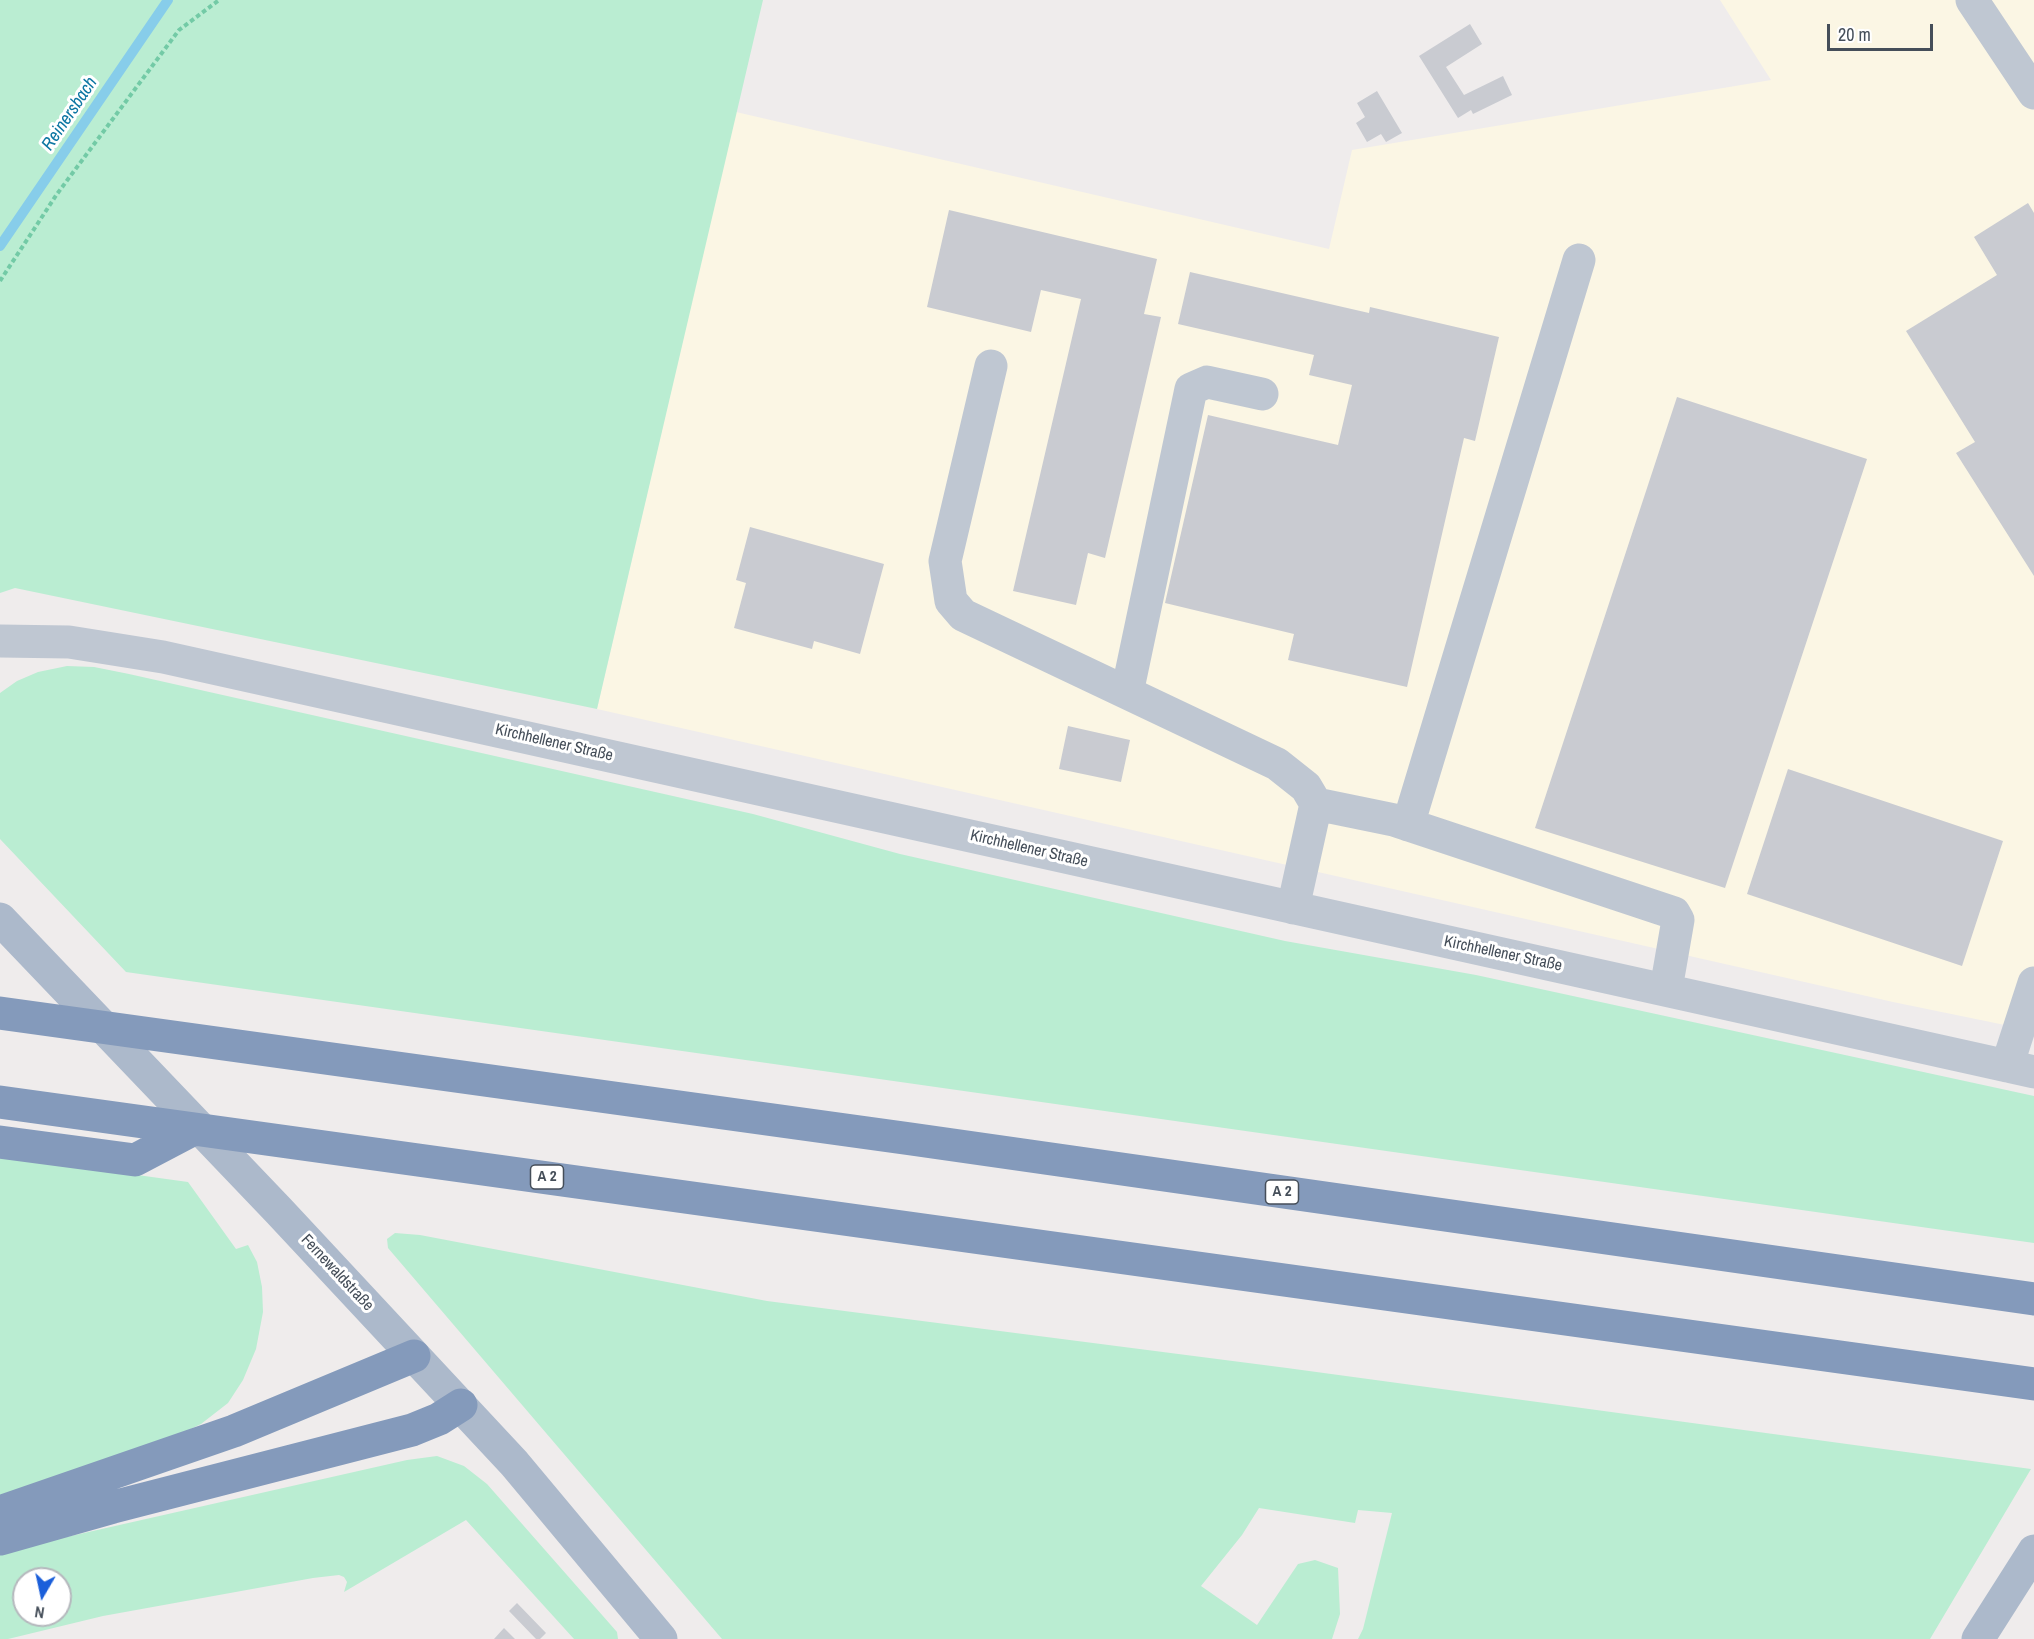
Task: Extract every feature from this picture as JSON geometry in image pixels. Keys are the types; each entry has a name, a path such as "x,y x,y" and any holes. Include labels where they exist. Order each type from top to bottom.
{"highway":[{"name":"A 2","path":"0,1013 935,1142 2034,1299"},
{"name":"A 2","path":"0,1102 2034,1384"},
{"path":"0,1142 135,1160 194,1129"},
{"path":"0,1512 234,1431 414,1356"},
{"path":"0,1539 113,1507 412,1430 439,1419 461,1405"}],"main road":[{"name":"Fernewaldstraße","path":"0,919 461,1405 514,1463 661,1639"},
{"path":"1978,1639 2034,1551"}],"street":[{"path":"1972,0 2033,88"},
{"path":"1408,825 1580,260"},
{"path":"991,366 945,561 951,601 963,615 1277,764 1306,787 1316,804 1293,908"},
{"path":"1127,693 1191,389 1207,382 1262,394"},
{"name":"Kirchhellener Straße","path":"7,648 69,642 162,657 2020,1069"},
{"path":"1316,804 1408,825 1674,913 1678,920 1666,989"},
{"path":"2020,1069 2032,995"}],"path":[{"path":"0,281 57,194 179,30 219,0"}],"shaded area":[{"path":"1720,0 2034,0 2034,1031 1893,1002 597,709 736,112 1329,249 1352,150 1771,80"}],"green space":[{"path":"0,0 763,0 597,709 15,588 0,593"},
{"path":"67,666 94,667 129,674 753,814 900,854 1285,941 1476,975 2034,1096 2034,1243 126,972 0,839 0,693 17,681 38,672"},
{"path":"0,1156 188,1182 236,1249 248,1245 257,1262 262,1287 263,1312 256,1349 243,1380 228,1403 201,1424 170,1439 0,1500"},
{"path":"395,1233 420,1235 767,1301 1287,1368 2031,1469 1930,1639 1358,1639 1363,1629 1392,1513 1358,1510 1355,1523 1259,1508 1242,1535 1201,1586 1257,1625 1298,1564 1315,1560 1338,1568 1340,1614 1332,1639 722,1639 388,1248 387,1239"},
{"path":"437,1456 464,1466 487,1484 617,1632 618,1639 574,1639 466,1520 344,1592 347,1582 344,1577 339,1575 313,1578 72,1624 72,1567 12,1567 12,1627 58,1627 8,1639 0,1639 0,1552 407,1460"}],"building":[{"path":"1470,24 1482,44 1446,67 1464,95 1503,76 1512,95 1473,114 1471,110 1458,118 1419,56"},
{"path":"1377,91 1402,133 1386,142 1381,134 1367,142 1356,123 1365,117 1357,103"},
{"path":"2028,203 2034,213 2034,576 1956,453 1975,442 1906,331 1997,275 1974,237"},
{"path":"949,210 1157,259 1144,314 1161,317 1105,558 1088,553 1076,605 1013,591 1081,299 1041,290 1031,332 927,307"},
{"path":"1190,272 1369,313 1370,307 1499,337 1475,441 1464,438 1407,687 1288,660 1294,634 1165,603 1208,415 1338,445 1352,385 1309,375 1314,355 1178,324"},
{"path":"1677,397 1867,459 1725,888 1535,828"},
{"path":"750,527 884,564 860,654 814,641 812,649 734,628 746,583 736,580"},
{"path":"1068,726 1130,740 1121,782 1059,769"},
{"path":"1788,769 2003,841 1962,966 1747,894"},
{"path":"517,1603 546,1633 540,1639 536,1639 509,1611"},
{"path":"504,1628 515,1639 494,1639"}],"waterway":[{"name":"Reinersbach","path":"0,246 168,0"}]}
